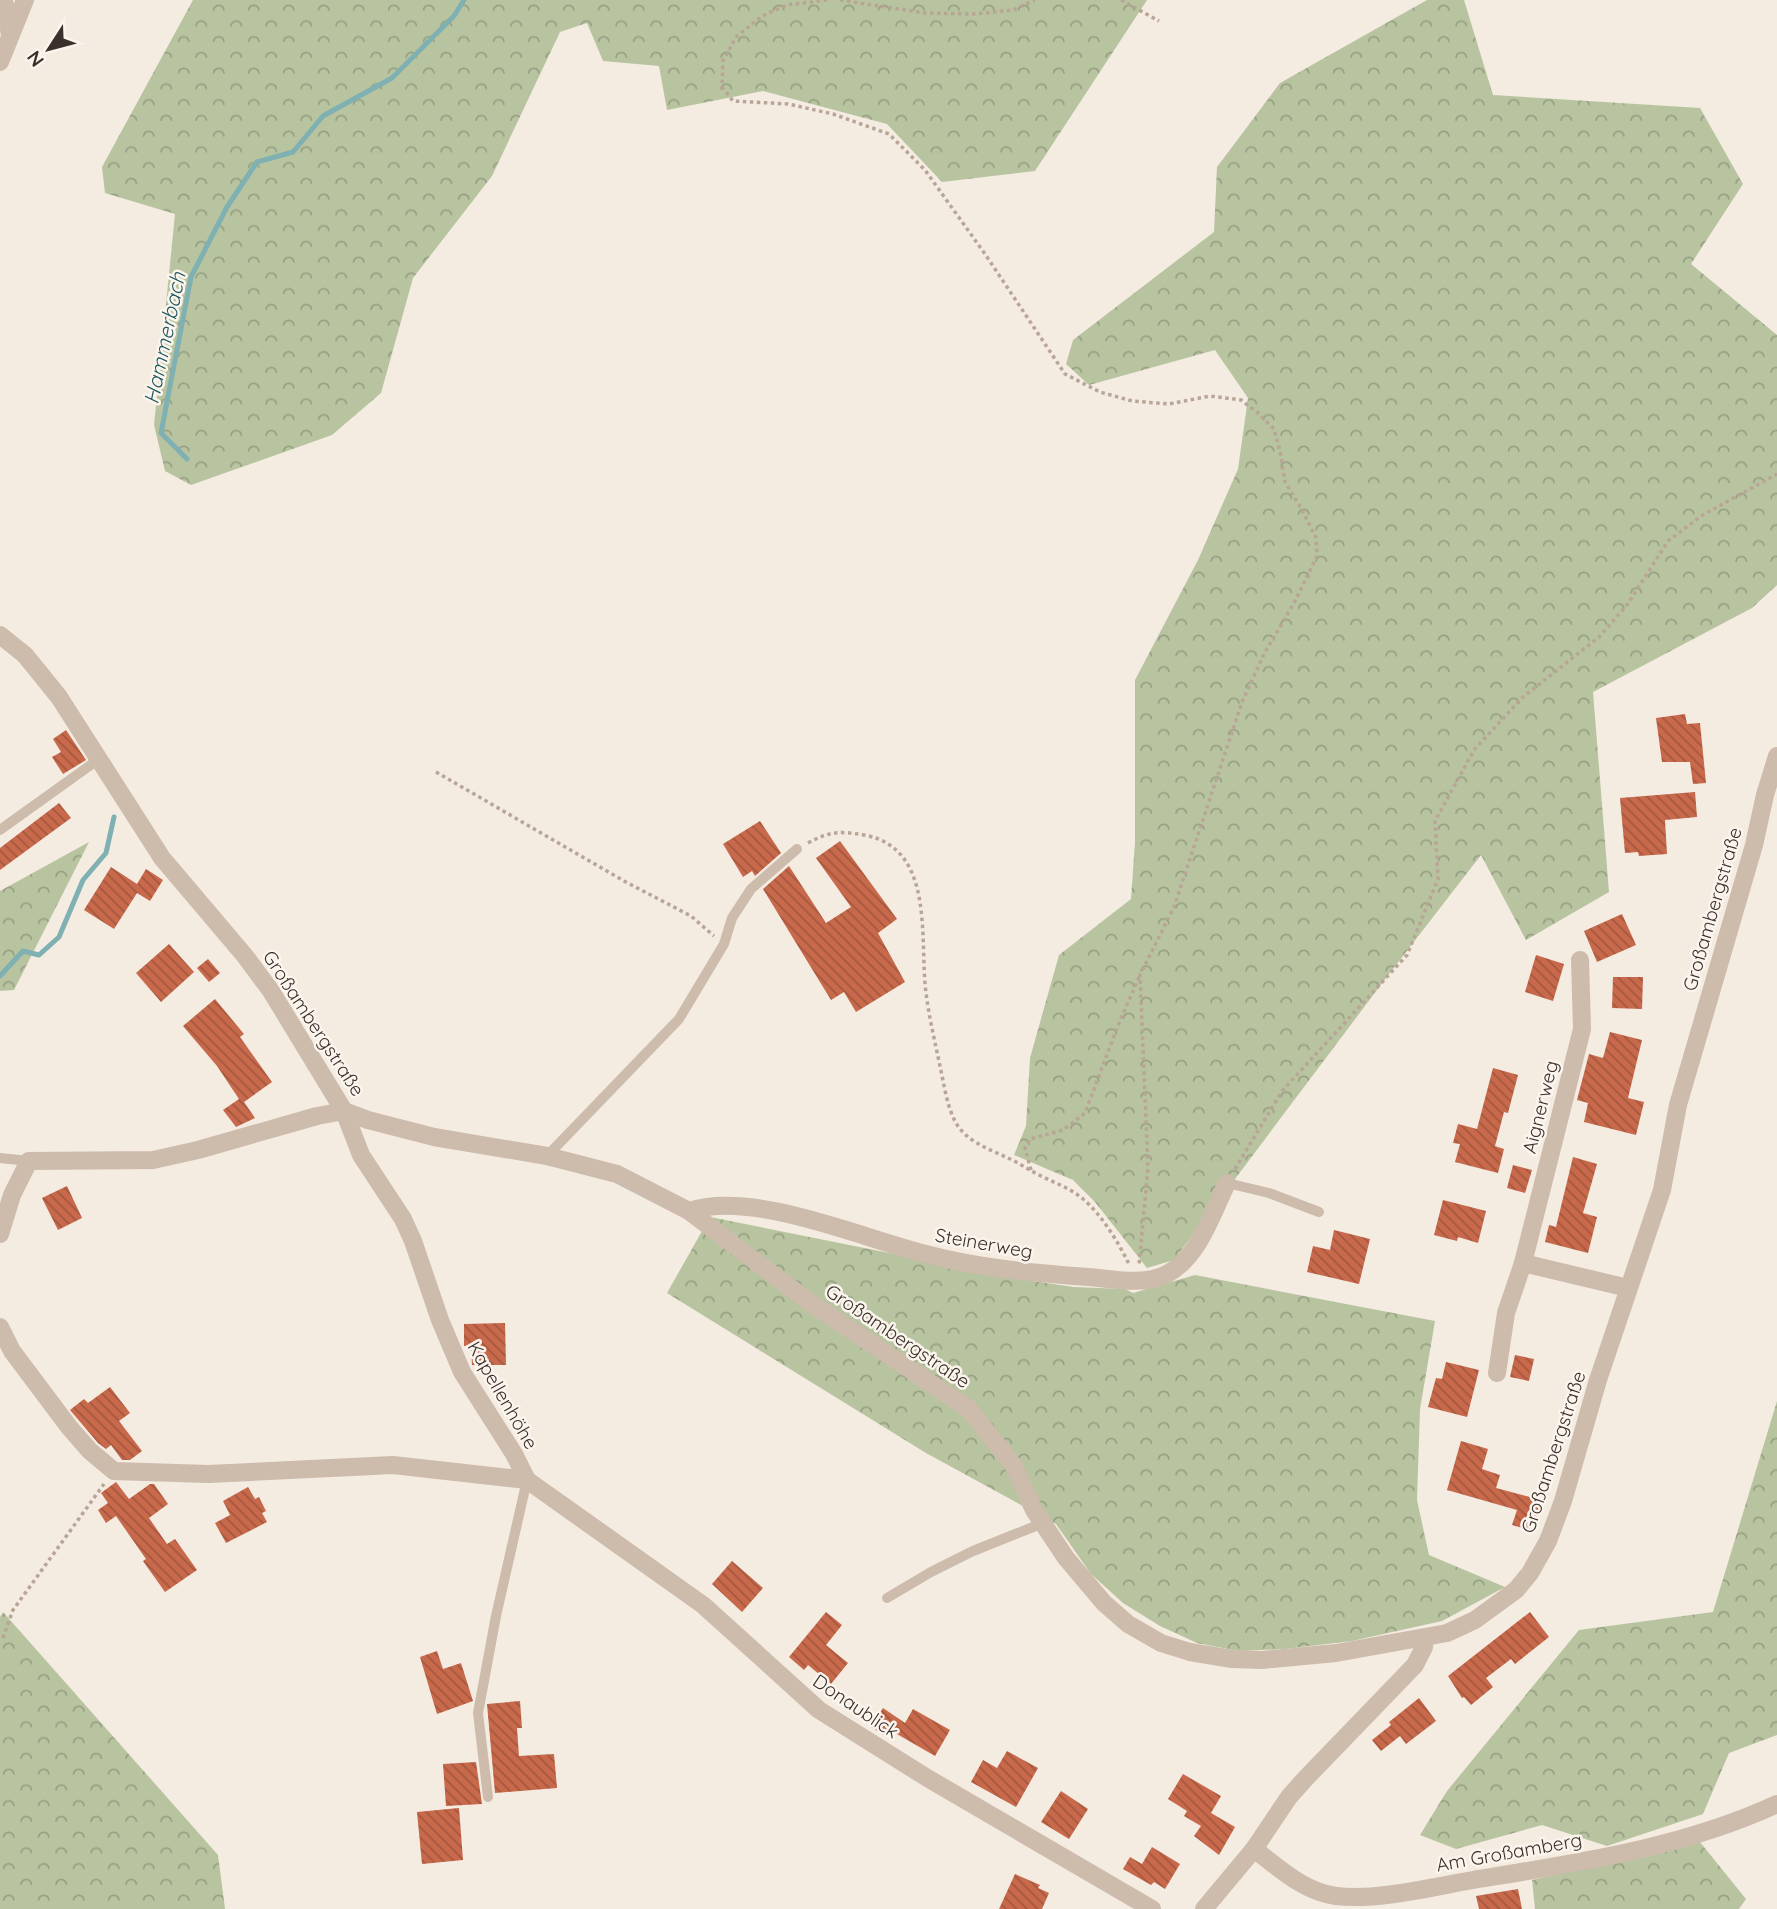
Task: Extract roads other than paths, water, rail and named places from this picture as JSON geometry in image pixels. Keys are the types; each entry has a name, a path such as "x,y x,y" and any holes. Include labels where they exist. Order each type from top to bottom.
{"street":[{"path":"4,0 10,35"},
{"path":"0,62 25,0"},
{"name":"Großambergstraße","path":"0,635 25,654 43,674 79,725 162,858 271,991 344,1111 435,1137 547,1156 617,1174 689,1211 812,1304 969,1409 1014,1466 1034,1510 1066,1558 1104,1603 1128,1624 1161,1643 1190,1652 1231,1659 1262,1660 1336,1653 1447,1633 1475,1620 1516,1590 1530,1573 1549,1541 1563,1501 1598,1380 1662,1191 1678,1105 1754,845 1777,756"},
{"name":"Aignerweg","path":"1497,1373 1506,1313 1523,1263 1582,1029 1580,960"},
{"path":"0,1234 12,1195 29,1161 153,1160 344,1111"},
{"name":"Kapellenhöhe","path":"344,1111 361,1155 408,1230 462,1372 514,1454 527,1480"},
{"name":"Steinerweg","path":"689,1211 705,1206 753,1208 797,1217 940,1257 1035,1273 1137,1282 1166,1275 1188,1258 1227,1183"},
{"path":"1523,1263 1628,1288"},
{"name":"Kapellenhöhe","path":"0,1327 12,1351 69,1427 90,1451 114,1471 208,1474 393,1465 527,1480"},
{"name":"Donaublick","path":"527,1480 703,1605 819,1710 929,1779 1152,1909"},
{"path":"1204,1909 1254,1849 1289,1797 1415,1665 1425,1638"},
{"name":"Am Großamberg","path":"1254,1849 1309,1888 1337,1896 1371,1895 1440,1886 1588,1860 1694,1836 1777,1804"}],"lane":[{"path":"0,830 99,759"},
{"path":"547,1156 679,1019 724,944 732,918 751,889 797,849"},
{"path":"0,1158 29,1161"},
{"path":"1227,1183 1269,1193 1320,1212"},
{"path":"488,1797 478,1713 496,1615 527,1480"},
{"path":"887,1598 973,1551 1043,1523"}],"waterway":[{"name":"Hammerbach","path":"187,459 161,433 191,277 227,207 257,162 293,152 323,116 392,78 454,16 464,0"},
{"name":"Hammerbach","path":"0,976 23,951 39,955 59,937 83,880 106,853 114,817"}]}
